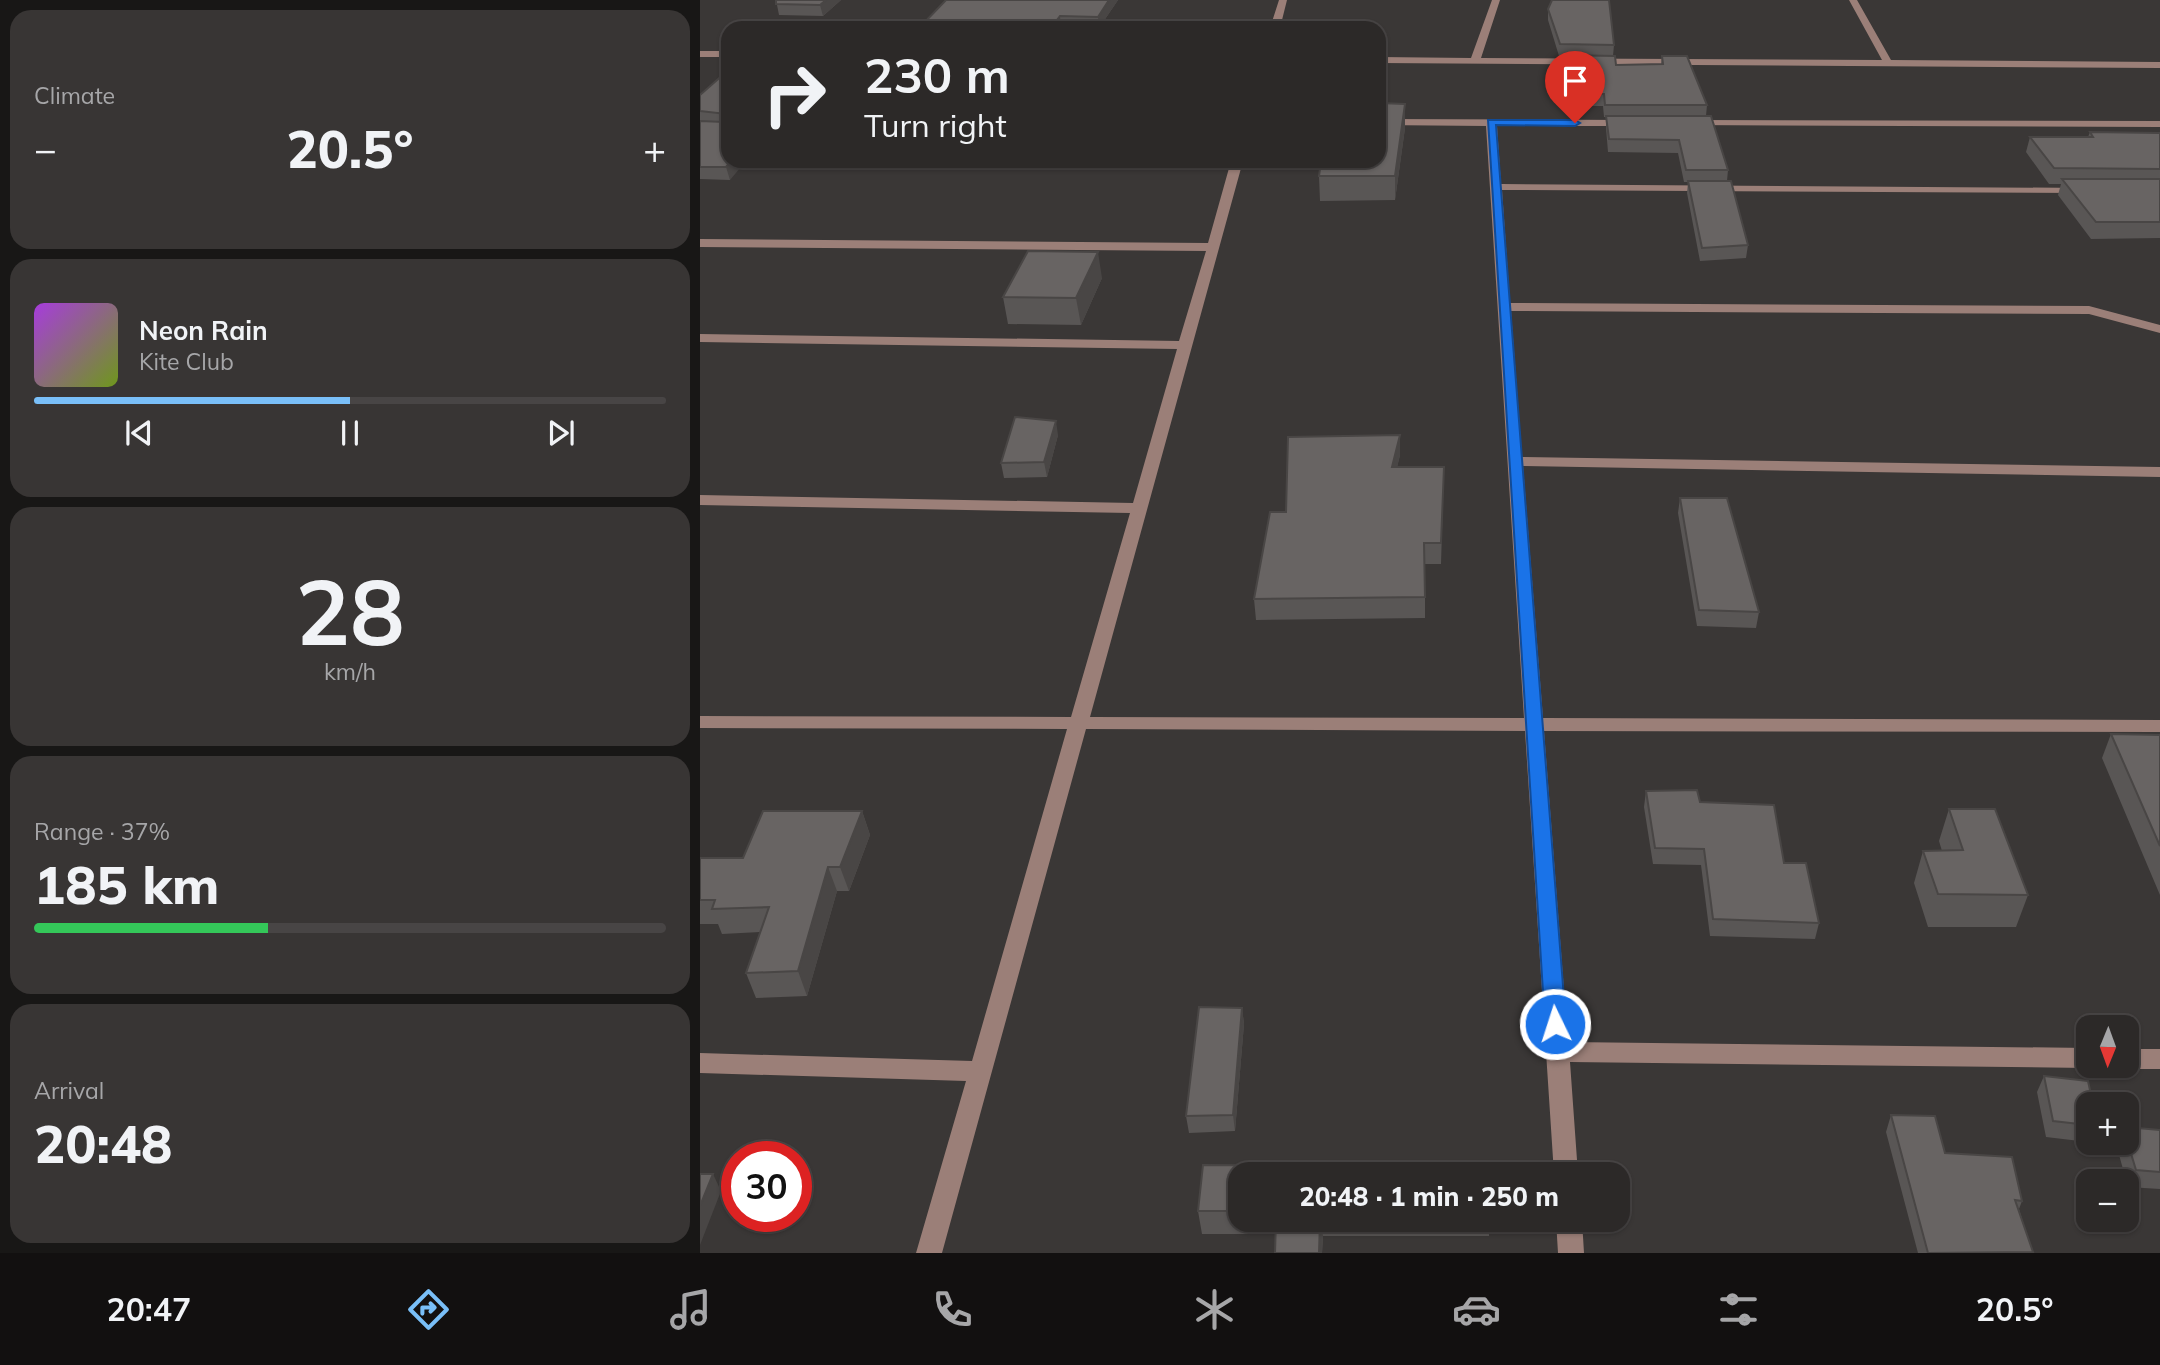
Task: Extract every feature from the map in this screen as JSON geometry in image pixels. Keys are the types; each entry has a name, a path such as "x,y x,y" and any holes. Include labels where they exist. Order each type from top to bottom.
{"street":[{"path":"1277,21 1283,0"},
{"path":"1475,61 1496,0"},
{"path":"1853,0 1888,63"},
{"path":"700,54 721,54"},
{"path":"1386,60 2160,65"},
{"path":"1386,122 1644,123"},
{"path":"1491,122 1565,1162"},
{"path":"1672,123 2160,124"},
{"path":"929,1253 1235,168"},
{"path":"1497,187 2091,190"},
{"path":"700,243 1213,247"},
{"path":"1506,307 2090,310 2160,329"},
{"path":"700,338 1185,345"},
{"path":"1517,461 2160,472"},
{"path":"700,500 1139,508"},
{"path":"700,722 2160,726"},
{"path":"1557,1052 2076,1058"},
{"path":"2139,1059 2160,1059"},
{"path":"700,1063 980,1071"},
{"path":"1570,1232 1571,1253"}],"building":[{"path":"776,0 826,0 820,5 776,4"},
{"path":"946,0 1109,0 1098,17 1060,16 1056,21 926,21"},
{"path":"1552,0 1609,0 1614,45 1560,44 1548,9"},
{"path":"1563,55 1615,56 1616,65 1663,64 1662,56 1687,56 1707,105 1605,105 1604,94 1575,94"},
{"path":"721,77 721,113 700,111 700,95"},
{"path":"1386,103 1405,104 1395,176 1319,176 1320,168 1386,168"},
{"path":"1606,116 1711,116 1728,170 1686,170 1679,140 1609,139"},
{"path":"700,121 721,122 721,167 700,167"},
{"path":"2090,132 2160,133 2160,169 2054,168 2030,137 2093,137"},
{"path":"2062,179 2160,179 2160,222 2096,222"},
{"path":"1688,181 1731,181 1748,245 1702,248"},
{"path":"1028,251 1098,252 1076,298 1003,297"},
{"path":"1015,417 1056,421 1044,462 1001,463"},
{"path":"1400,435 1392,467 1444,467 1441,543 1424,543 1425,597 1254,599 1270,512 1286,512 1288,437"},
{"path":"1680,498 1727,498 1759,612 1699,610"},
{"path":"2111,734 2160,735 2160,846"},
{"path":"1697,790 1700,802 1774,805 1784,863 1806,863 1819,923 1713,919 1704,849 1655,848 1646,791"},
{"path":"1949,809 1995,809 2028,895 1938,894 1923,851 1963,850"},
{"path":"763,811 862,811 840,867 828,867 798,971 746,973 769,907 712,909 715,900 700,900 700,858 743,858"},
{"path":"1199,1007 1242,1008 1233,1115 1186,1116"},
{"path":"2044,1076 2088,1081 2090,1092 2076,1092 2076,1124 2053,1121"},
{"path":"1891,1115 1935,1116 1945,1153 2012,1157 2022,1201 2015,1200 2033,1252 1928,1253"},
{"path":"2139,1128 2160,1130 2160,1172 2136,1169 2131,1155 2139,1155"},
{"path":"1203,1165 1228,1165 1228,1211 1198,1211"},
{"path":"700,1174 713,1174 700,1206"},
{"path":"1276,1232 1320,1232 1319,1253 1275,1253"}],"route":[{"path":"1555,1024 1491,122 1575,123"}]}
